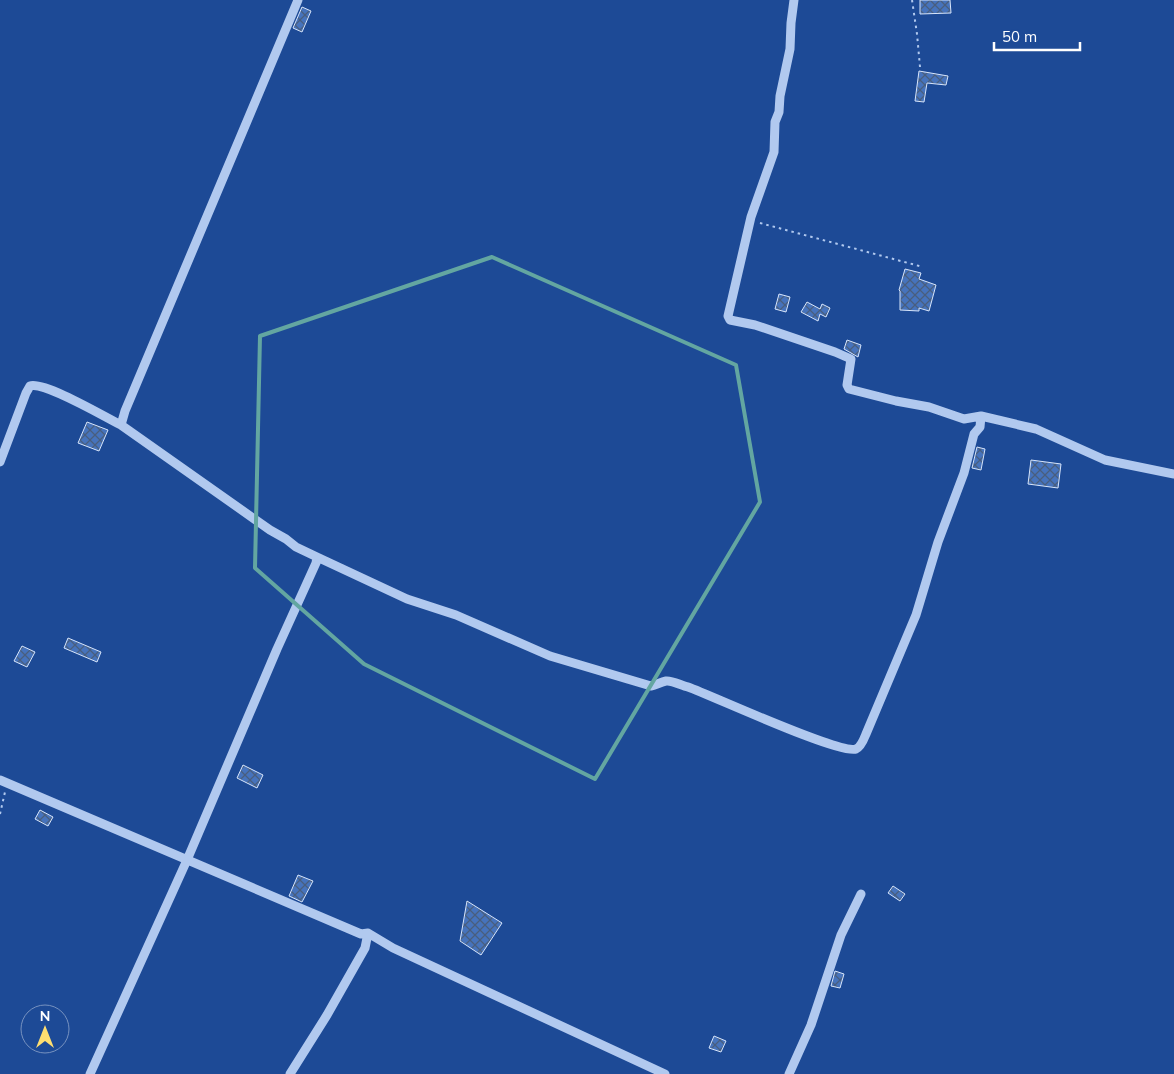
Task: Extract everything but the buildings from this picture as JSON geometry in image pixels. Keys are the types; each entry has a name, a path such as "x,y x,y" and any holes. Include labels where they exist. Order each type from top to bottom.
{"street":[{"path":"121,425 176,287 298,0"},
{"path":"794,0 790,49 776,122 774,152 750,220 729,308 728,316 730,320 755,325 851,359 847,385 849,389 929,407 964,419 981,416 1036,429 1105,460 1174,474"},
{"path":"0,462 30,386 34,385 55,392 121,425 296,547 407,599 456,615 550,656 651,686 666,681 672,682 822,742 855,750 860,747 866,734 916,615 938,542 964,473 974,434 980,427 981,416"},
{"path":"90,1074 115,1014 187,860 276,649 313,572 317,556"},
{"path":"3,782 361,934 368,933 393,948 665,1074"},
{"path":"789,1074 811,1025 841,935 861,894"},
{"path":"290,1074 327,1015 365,948 368,933"}],"path":[{"path":"912,0 920,67"},
{"path":"750,220 923,267"},
{"path":"0,814 3,782"}],"highlighted area":[{"path":"492,257 736,365 760,502 595,779 364,664 255,568 260,336"}]}
